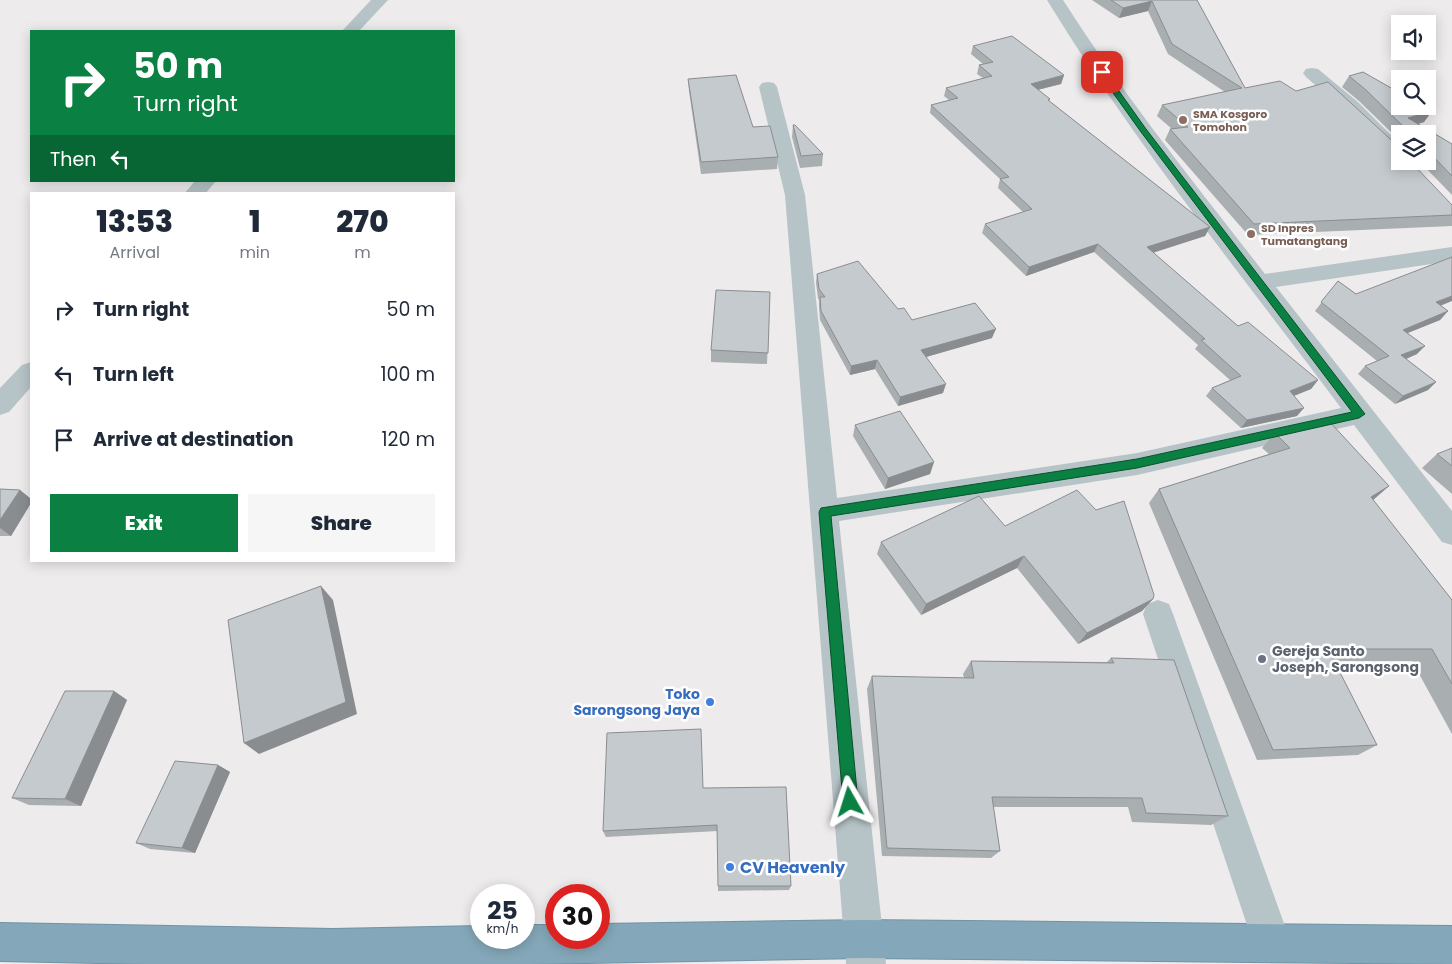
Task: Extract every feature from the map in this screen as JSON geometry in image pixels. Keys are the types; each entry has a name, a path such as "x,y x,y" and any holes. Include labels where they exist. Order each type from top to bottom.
{"highway":[{"path":"0,942 331,956 865,952 1272,943 1452,945"}],"street":[{"path":"351,30 380,0"},
{"path":"1055,0 1081,42 1143,131 1452,533"},
{"path":"1312,73 1351,106 1391,147"},
{"path":"768,87 795,195 865,952"},
{"path":"196,192 205,182"},
{"path":"1259,282 1452,254"},
{"path":"0,406 30,372"},
{"path":"825,512 1137,464 1359,414"},
{"path":"1158,614 1272,943"}],"building":[{"path":"1111,0 1197,0 1245,88 1280,81 1296,91 1328,82 1391,140 1391,170 1419,170 1452,205 1452,215 1254,224 1170,129 1188,127 1162,105 1242,88 1172,44 1152,1 1123,8"},
{"path":"1012,36 1064,75 1031,84 1050,99 1048,100 1210,227 1147,247 1238,326 1248,322 1318,380 1290,391 1304,408 1247,420 1212,388 1241,376 1201,340 1205,339 1098,244 1029,267 985,224 1032,209 1000,179 1009,177 931,105 958,98 946,88 992,76 979,65 993,62 973,46"},
{"path":"1363,72 1391,88 1391,114 1366,90 1349,76"},
{"path":"736,75 753,127 770,126 778,157 701,162 688,79"},
{"path":"1392,115 1418,115 1408,118 1420,125 1402,125"},
{"path":"793,125 795,125 823,154 801,156"},
{"path":"1436,135 1452,144 1452,176 1436,159"},
{"path":"1452,257 1452,296 1436,302 1448,311 1403,330 1425,346 1401,355 1436,382 1403,396 1365,366 1389,356 1321,302 1338,281 1356,294"},
{"path":"858,261 898,309 904,308 912,320 975,303 996,329 921,350 946,384 900,397 877,360 851,366 821,311 820,297 825,297 819,289 817,274"},
{"path":"716,290 770,292 768,353 711,350"},
{"path":"900,411 934,462 888,478 855,425"},
{"path":"1329,421 1389,486 1371,497 1452,600 1452,684 1432,649 1328,649 1377,745 1273,750 1159,489 1290,448 1275,433"},
{"path":"1452,448 1452,466 1437,454"},
{"path":"0,489 20,490 0,520"},
{"path":"1077,490 1096,510 1124,501 1154,595 1153,599 1087,633 1024,556 926,604 881,542 979,496 1005,526"},
{"path":"321,586 346,702 244,743 228,620"},
{"path":"1111,658 1174,660 1228,816 1146,813 1142,798 992,797 1000,851 887,848 872,676 974,678 971,661 1114,663"},
{"path":"65,691 114,691 65,799 12,798"},
{"path":"701,729 703,788 786,787 791,886 718,886 717,825 603,831 607,733"},
{"path":"175,761 218,765 182,848 136,843"}],"place":[{"name":"SMA Kosgoro Tomohon","path":"1183,120"},
{"name":"SD Inpres Tumatangtang","path":"1251,234"},
{"name":"Gereja Santo Joseph, Sarongsong","path":"1262,659"},
{"name":"Toko Sarongsong Jaya","path":"710,702"},
{"name":"CV Heavenly","path":"730,867"}],"route":[{"path":"850,802 825,512 1137,464 1359,414 1143,131 1102,72"}]}
